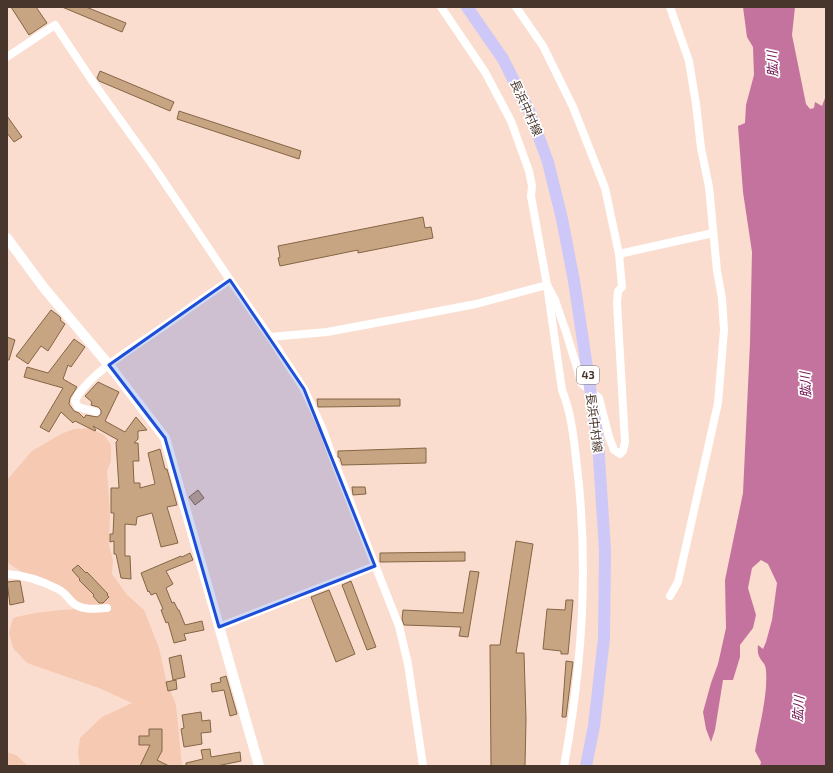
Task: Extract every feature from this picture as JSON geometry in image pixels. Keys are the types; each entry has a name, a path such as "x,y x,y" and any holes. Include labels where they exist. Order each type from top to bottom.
{"main road":[{"name":"長浜中村線","path":"467,7 503,60 530,113 548,162 562,219 574,281 598,441 605,551 604,638 594,726 586,766"}],"street":[{"path":"441,7 485,72 511,122 529,171 532,186 531,196 548,286 562,390 569,406 580,490 583,548 583,611 580,655 572,719 564,766"},
{"path":"516,7 543,46 573,107 605,188 619,254 622,287 618,291 617,303 625,442 623,450 620,454 614,450 609,437 599,398 582,384 555,300 548,286"},
{"path":"670,7 689,61 708,187 722,298 724,330 718,403 678,582 670,596"},
{"path":"7,57 55,24 92,82 154,168 304,389 314,407 399,626 408,664 423,766"},
{"path":"619,254 713,233"},
{"path":"7,238 44,288 109,365 165,438 259,766"},
{"path":"96,412 78,406 75,401 77,394 86,385 109,365 230,280"},
{"path":"270,337 327,332 476,304 548,286"},
{"path":"220,627 375,566"},
{"path":"7,574 16,574 48,584 62,592 72,603 78,606 94,610 107,608"}],"highlighted area":[{"path":"230,280 304,389 375,566 219,627 165,438 109,365"}],"shaded area":[{"path":"90,428 104,435 111,445 111,461 107,471 110,514 109,545 113,560 112,574 127,595 144,610 159,648 166,680 176,705 182,766 80,766 78,753 80,738 102,717 132,703 99,688 27,663 13,648 9,633 13,618 29,614 79,609 41,578 20,571 7,562 7,480 32,451 61,434 74,429"},
{"path":"7,752 16,755 28,766 7,766"}],"water":[{"name":"肱川","path":"743,7 795,7 792,35 806,104 810,109 814,108 815,102 822,106 825,98 826,100 826,766 760,766 761,762 755,751 766,691 766,667 758,654 758,645 763,649 766,642 772,620 777,583 768,564 761,560 752,568 748,588 756,615 753,628 740,645 740,657 733,680 723,680 715,730 711,742 706,729 703,712 718,664 726,628 725,580 743,493 750,343 752,252 743,192 738,126 745,123 746,105 754,75 753,47 747,37"}],"building":[{"path":"11,7 36,7 47,23 29,35"},
{"path":"62,7 86,7 126,23 122,32"},
{"path":"100,71 174,102 170,111 99,81 97,78"},
{"path":"179,111 301,151 299,159 177,119"},
{"path":"7,116 22,137 14,142 7,133"},
{"path":"423,217 425,228 431,227 433,238 358,253 358,250 280,266 278,246"},
{"path":"51,310 61,318 60,320 65,324 48,351 41,346 28,364 16,356"},
{"path":"7,337 15,340 9,360 7,360"},
{"path":"74,339 85,347 71,367 68,365 63,379 77,387 70,398 69,404 74,411 79,413 84,418 86,415 97,417 101,414 101,410 98,407 91,405 92,402 85,396 98,382 119,392 105,421 125,432 136,417 147,430 138,431 138,439 134,443 138,443 139,461 133,461 134,483 140,483 140,488 155,484 148,453 160,449 177,505 167,507 178,543 161,547 152,513 137,517 136,525 125,524 125,556 130,556 131,579 121,578 116,554 114,554 114,541 110,542 110,534 113,534 114,513 111,513 111,488 119,488 116,442 118,440 93,426 96,430 95,431 75,421 73,423 61,412 49,432 40,427 63,388 24,377 27,367 48,373"},
{"path":"317,399 400,399 400,406 318,407"},
{"path":"426,448 426,463 342,465 340,458 338,457 338,451"},
{"path":"352,487 365,487 366,494 353,495"},
{"path":"198,490 204,498 195,505 189,497"},
{"path":"516,541 533,544 516,653 524,653 526,719 525,766 491,766 490,645 500,645"},
{"path":"465,552 465,561 380,562 380,553"},
{"path":"190,553 193,560 166,571 173,584 166,588 172,603 174,602 179,610 185,625 202,621 204,630 184,634 186,640 174,643 168,622 166,623 161,610 163,609 156,593 151,595 149,591 148,592 141,573"},
{"path":"78,565 86,573 87,572 108,594 107,595 109,597 103,603 99,603 72,570"},
{"path":"470,571 479,572 468,637 459,636 461,627 404,625 402,619 403,610 463,613"},
{"path":"20,581 24,602 10,605 7,582"},
{"path":"351,581 376,647 367,650 342,585"},
{"path":"329,590 355,654 336,662 311,597"},
{"path":"566,600 573,600 568,654 561,654 561,651 543,649 547,609 565,610"},
{"path":"181,655 185,677 173,680 169,658"},
{"path":"566,661 573,662 566,717 562,717"},
{"path":"226,676 237,714 230,716 224,690 212,692 211,684 221,682 220,678"},
{"path":"176,680 177,689 168,691 166,682"},
{"path":"201,712 202,721 210,720 211,732 201,733 202,744 184,747 181,729 184,728 182,715"},
{"path":"149,729 162,729 162,751 157,760 169,766 140,766 150,745 139,745 139,736 149,736"},
{"path":"210,749 211,757 240,752 241,761 217,766 186,766 186,763 203,759 201,750"}]}
